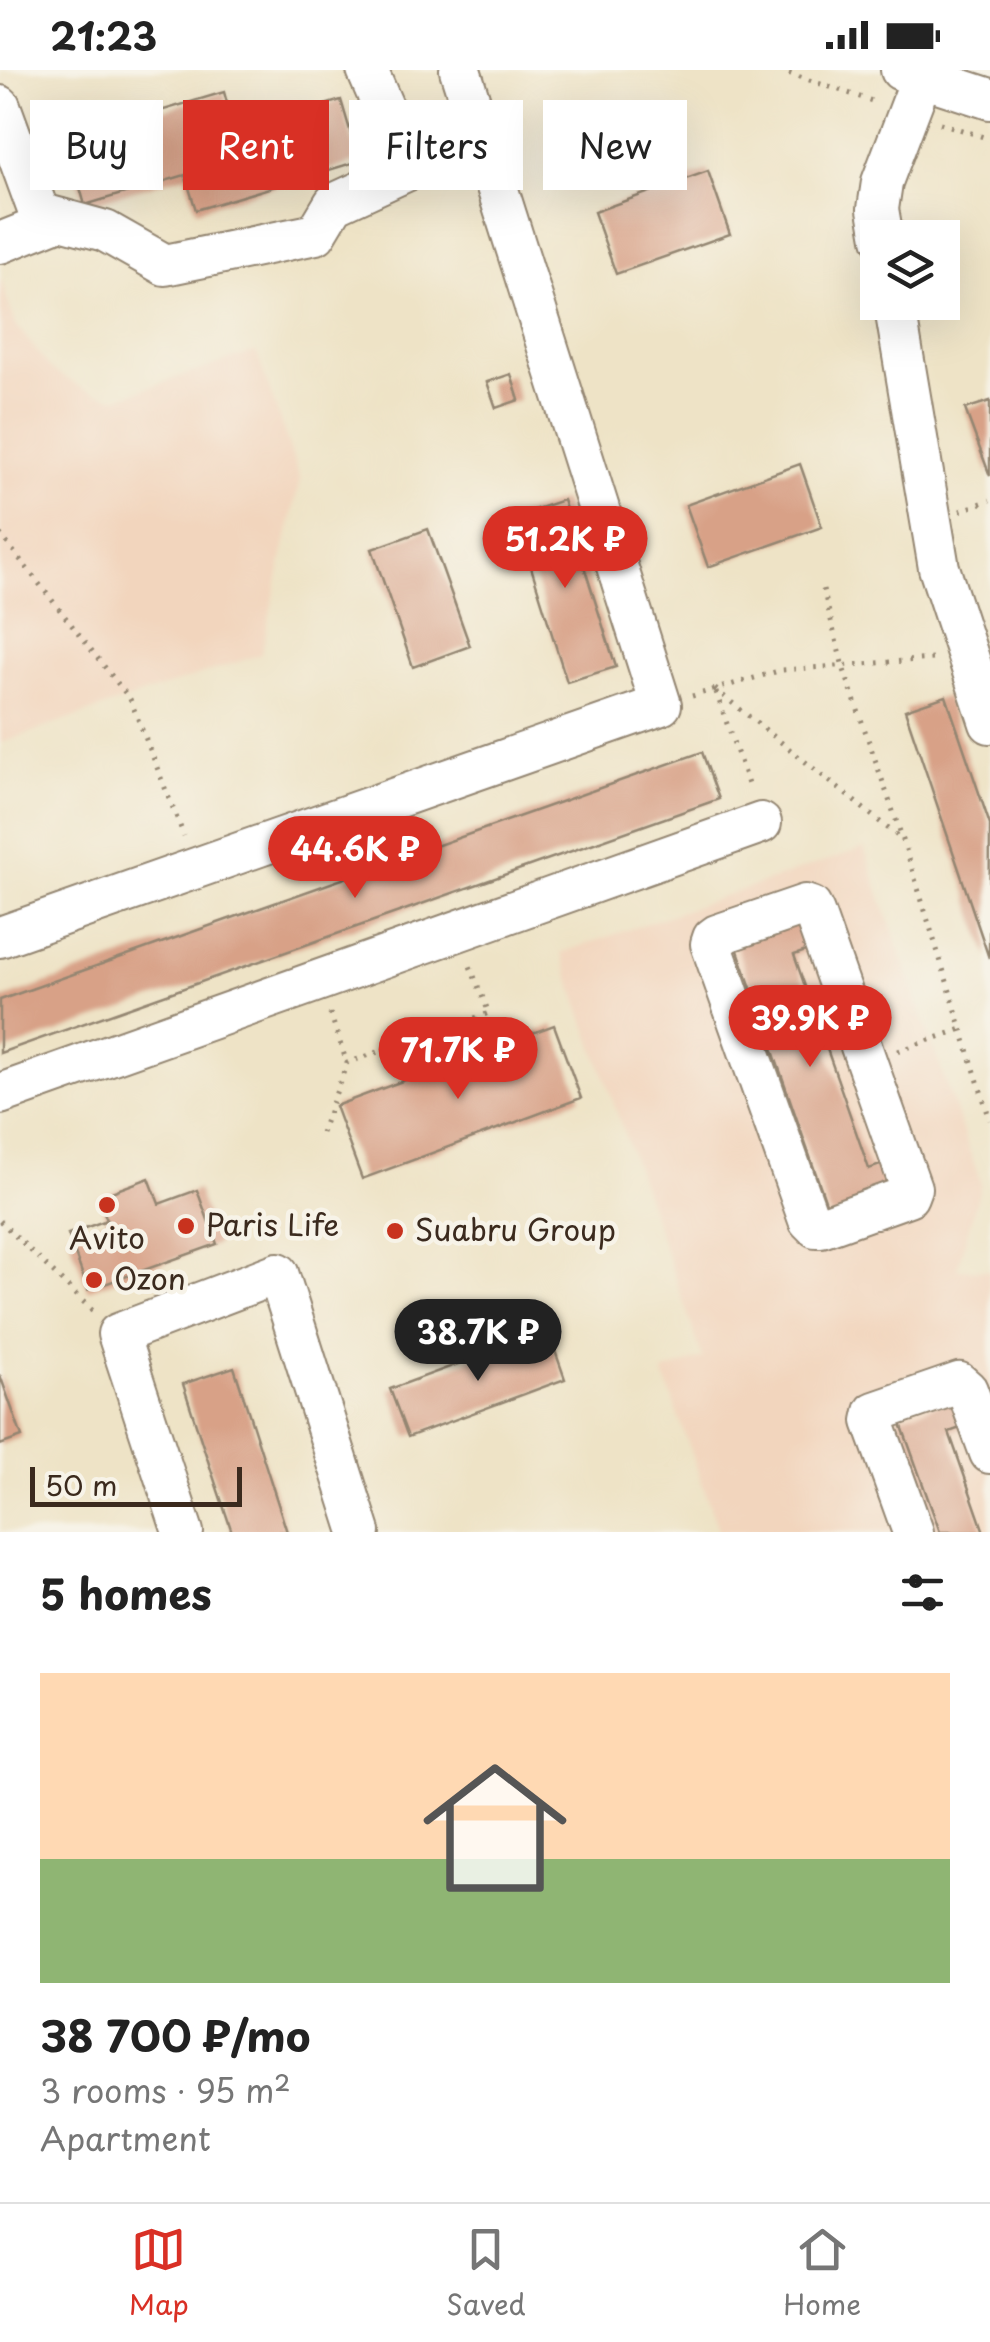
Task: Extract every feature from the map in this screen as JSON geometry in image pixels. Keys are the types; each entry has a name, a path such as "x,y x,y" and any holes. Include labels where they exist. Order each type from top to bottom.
{"street":[{"path":"367,70 380,100"},
{"path":"460,70 469,100"},
{"path":"880,220 882,182 912,74 990,99"},
{"path":"0,106 39,213 105,232 165,265 316,234 334,204 365,190"},
{"path":"0,937 661,706 498,190"},
{"path":"0,243 60,219"},
{"path":"897,320 939,568 990,722"},
{"path":"0,1094 761,823"},
{"path":"800,906 811,908 911,1188 908,1196 816,1227 808,1220 711,944 717,936 800,906"},
{"path":"183,1532 118,1334 278,1273 360,1532"},
{"path":"913,1532 873,1421 876,1412 959,1383 967,1390 990,1453"}],"path":[{"path":"0,534 130,699 196,868"},
{"path":"824,589 843,667 903,840 990,1120"},
{"path":"661,706 782,670 934,659"},
{"path":"715,689 761,823"},
{"path":"715,689 903,840"},
{"path":"346,1062 488,1014 465,954"},
{"path":"322,1133 346,1062 327,1004"},
{"path":"931,1040 962,1029"},
{"path":"0,1222 118,1334"}],"shaded area":[{"path":"0,277 16,325 52,370 99,394 118,398 256,351 300,479 261,654 0,743"},
{"path":"864,848 981,1184 957,1269 990,1270 990,1532 719,1532 663,1372 703,1358 561,953"}],"building":[{"path":"224,92 226,100 197,100"},
{"path":"341,100 349,127 349,164 329,170 329,104"},
{"path":"183,104 183,176 163,182 163,110"},
{"path":"708,171 730,234 616,274 594,212 655,190 687,190 687,179"},
{"path":"81,190 135,190 85,205"},
{"path":"190,190 263,190 196,210"},
{"path":"511,374 519,400 496,408 487,382"},
{"path":"990,401 990,476 965,409"},
{"path":"800,464 822,527 708,567 686,505"},
{"path":"563,500 616,667 567,682 515,516"},
{"path":"428,529 470,646 413,667 372,549"},
{"path":"946,696 990,825 989,958 905,710"},
{"path":"702,752 719,799 0,1053 0,1000"},
{"path":"805,918 815,948 794,955 869,1169 889,1162 900,1193 831,1217 735,942"},
{"path":"554,1025 581,1098 362,1179 335,1106"},
{"path":"149,1178 159,1204 197,1190 217,1244 88,1290 68,1234 107,1220 98,1197"},
{"path":"548,1331 565,1379 408,1437 390,1389"},
{"path":"234,1367 287,1532 232,1532 183,1384"},
{"path":"0,1375 22,1437 0,1445"},
{"path":"956,1398 966,1426 949,1432 984,1532 940,1532 899,1418"}],"place":[{"name":"Avito","path":"107,1205"},
{"name":"Paris Life","path":"186,1226"},
{"name":"Suabru Group","path":"395,1231"},
{"name":"Ozon","path":"94,1280"}]}
